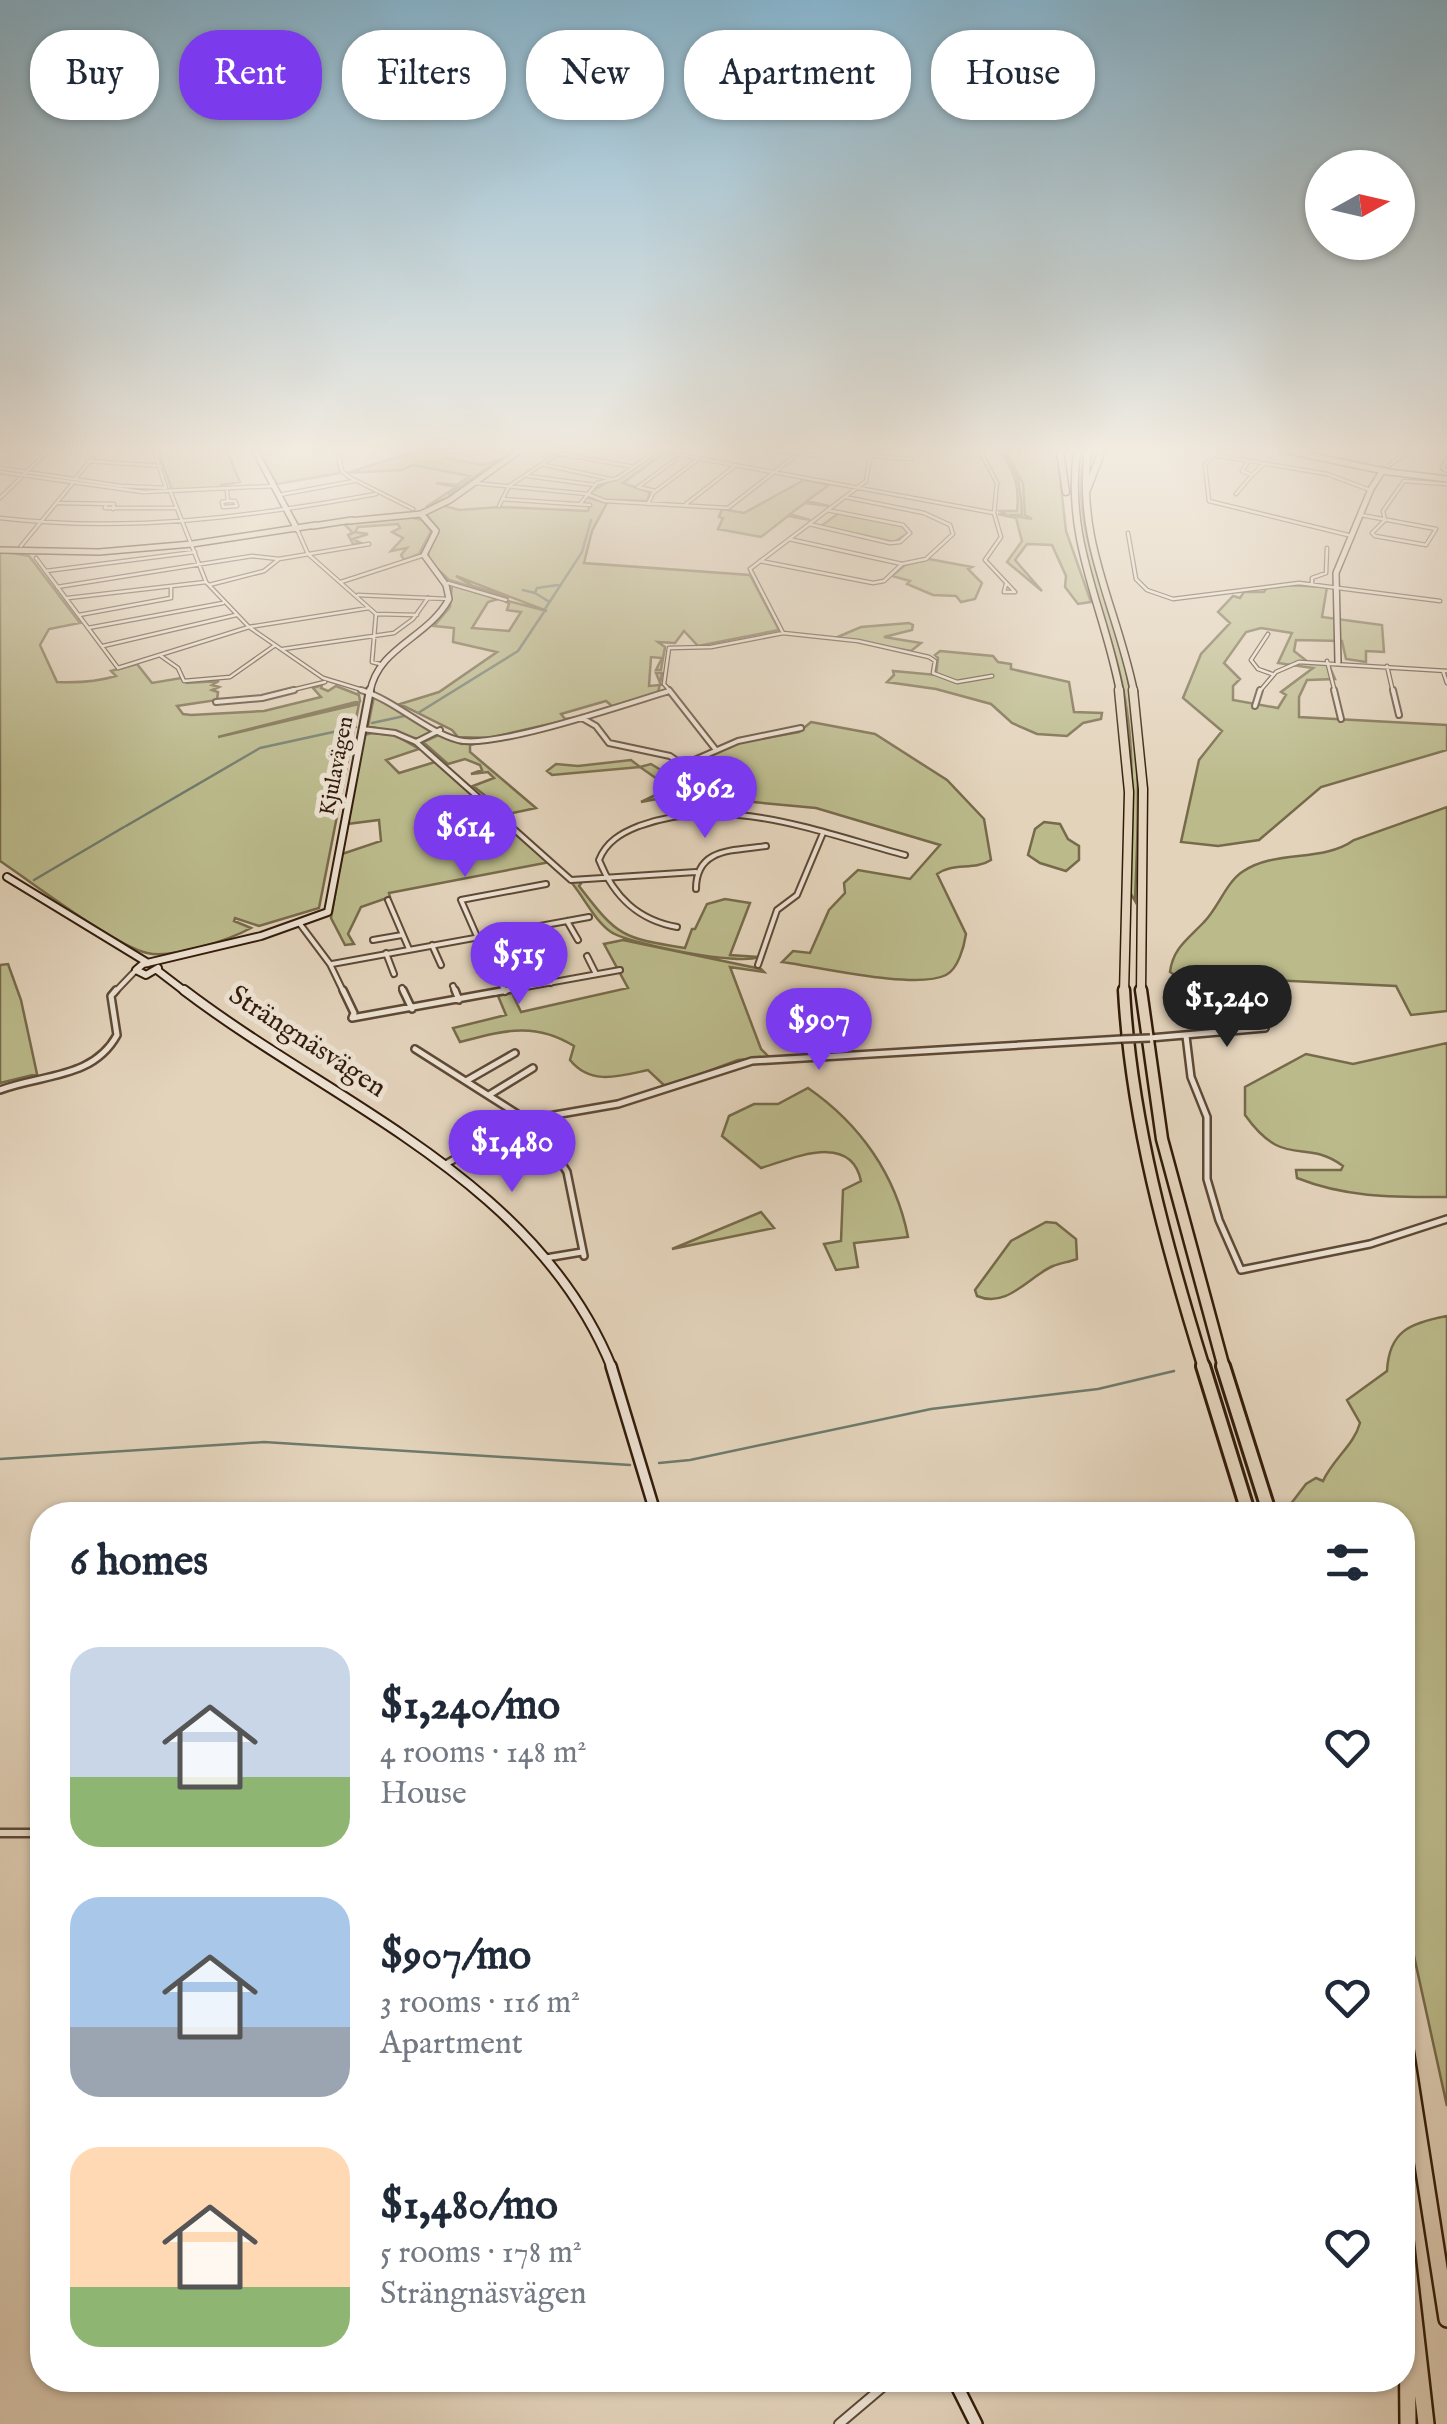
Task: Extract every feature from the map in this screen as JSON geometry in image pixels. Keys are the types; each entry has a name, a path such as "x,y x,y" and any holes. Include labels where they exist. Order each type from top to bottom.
{"highway":[{"path":"1083,564 1113,655 1126,730 1123,960 1137,1106 1165,1232 1245,1502"},
{"path":"1096,564 1124,650 1138,713 1143,780 1139,964 1153,1096 1183,1227 1266,1502"},
{"path":"1415,2113 1447,2319"},
{"path":"1415,2316 1426,2424"},
{"path":"1408,2392 1408,2424"}],"street":[{"path":"43,564 118,668 249,628 369,608"},
{"path":"46,571 86,564"},
{"path":"58,586 205,564"},
{"path":"170,588 264,571 273,564"},
{"path":"320,564 376,614 417,615"},
{"path":"340,582 396,564"},
{"path":"432,564 448,583 506,600"},
{"path":"757,564 750,571 783,633"},
{"path":"777,564 873,582 884,580 902,564"},
{"path":"989,564 1006,584"},
{"path":"1133,564 1135,579 1156,594 1201,599 1263,586 1312,584 1440,600"},
{"path":"1312,584 1312,578 1326,573 1326,564"},
{"path":"1338,662 1336,586 1342,564"},
{"path":"200,565 208,583 225,603 274,646 328,681 385,697 456,740 471,742 582,718 669,690"},
{"path":"376,614 372,662 380,664 428,630 450,599 448,583"},
{"path":"66,599 163,584 174,595 79,615"},
{"path":"354,594 450,599"},
{"path":"280,650 397,632 417,615 428,598"},
{"path":"88,628 225,603"},
{"path":"102,646 236,615"},
{"path":"716,750 663,681 668,648 710,646 783,633 858,640 929,657 936,661 933,673 957,682 992,676"},
{"path":"1268,634 1251,660 1272,674"},
{"path":"160,655 178,668 184,681 217,680 235,675 274,646"},
{"path":"1255,706 1258,689 1272,674 1299,662 1445,671 1447,683"},
{"path":"1327,662 1341,719"},
{"name":"Kjulavägen","path":"147,969 324,915 329,908 368,694 380,664"},
{"path":"1387,666 1400,715"},
{"path":"216,702 258,699 328,681"},
{"path":"582,718 596,726 609,742 670,756 681,764 738,741 800,728"},
{"path":"362,730 395,733 416,742 568,878 696,872"},
{"path":"416,742 441,730"},
{"path":"677,927 636,915 598,860 605,845 633,828 672,814 698,812 783,821 904,855"},
{"path":"758,965 777,910 796,895 823,832"},
{"path":"696,888 696,872 704,862 720,853 766,846"},
{"name":"Strängnäsvägen","path":"2,876 446,1164 494,1204 546,1258 584,1313 609,1362 652,1502"},
{"path":"486,957 461,900 546,884"},
{"path":"388,900 409,949"},
{"path":"330,964 589,917"},
{"path":"567,920 578,940"},
{"path":"300,924 330,964 354,1013 352,1018 620,970"},
{"path":"522,928 529,942"},
{"path":"373,940 402,935"},
{"path":"432,945 441,966"},
{"path":"386,954 394,974"},
{"path":"587,956 596,974"},
{"path":"542,964 552,983"},
{"path":"0,1090 73,1072 104,1055 117,1035 111,996 147,969"},
{"path":"495,971 506,992"},
{"path":"453,986 459,1000"},
{"path":"402,988 412,1009"},
{"path":"446,1164 462,1159 468,1151 520,1120 618,1104 752,1061 1266,1028"},
{"path":"1186,1036 1191,1078 1207,1117 1207,1179 1219,1220 1241,1270 1387,1240 1447,1220"},
{"path":"414,1049 516,1111 520,1120"},
{"path":"466,1081 515,1053"},
{"path":"489,1095 533,1068"},
{"path":"534,1119 570,1179 583,1254 546,1258"},
{"path":"0,1833 30,1833"},
{"path":"840,2424 874,2392"},
{"path":"960,2392 976,2424"}],"shaded area":[{"path":"0,564 35,564 80,623 49,629 40,645 57,682 109,678 116,676 111,671 137,664 152,683 181,678 187,683 219,681 212,685 219,687 212,690 218,692 217,700 177,706 183,714 191,715 264,711 321,697 313,688 322,685 328,691 336,686 359,695 360,701 218,737 359,704 319,908 259,926 235,918 234,921 251,928 185,951 147,953 94,926 0,861"},
{"path":"432,564 599,564 750,575 779,630 698,646 684,631 675,643 658,642 665,647 661,670 656,670 662,658 651,657 649,686 660,685 658,693 590,713 612,706 606,701 561,714 565,719 585,716 489,738 458,737 452,730 400,704 439,692 497,652 453,642 454,628 434,626 450,607 452,585 498,599 488,602 472,628 509,631 521,612 507,610 509,604 504,600 547,611 456,576 509,598 449,580"},
{"path":"1010,564 1019,564 1042,591"},
{"path":"1061,564 1078,564 1091,602 1078,604 1065,587 1066,576"},
{"path":"1087,564 1094,564 1131,694 1138,783 1135,901 1128,889 1132,797 1129,728 1121,679"},
{"path":"905,565 972,567 968,569 982,583 975,599 961,602 956,596 933,595 907,584 910,581 892,576"},
{"path":"1267,587 1327,587 1322,617 1382,625 1384,652 1366,651 1366,662 1346,659 1342,641 1296,640 1294,651 1308,662 1329,665 1335,679 1307,680 1299,697 1299,717 1447,725 1447,750 1321,787 1259,840 1218,846 1181,842 1199,760 1222,731 1183,698 1201,654 1230,623 1218,612 1233,596 1264,592","holes":["1261,628 1292,633 1278,663 1313,668 1281,692 1286,695 1278,708 1233,700 1233,686 1240,679 1224,663 1246,632"]},
{"path":"909,623 912,630 884,637 921,643 911,651 835,638 861,627"},
{"path":"940,651 993,656 998,662 1011,664 1011,669 1069,682 1074,712 1102,713 1101,719 1083,723 1067,736 1037,734 1012,723 991,704 936,689 887,682 893,671 936,675 935,655"},
{"path":"374,697 383,698 434,730 418,739 368,726"},
{"path":"811,722 875,734 947,780 984,819 991,860 937,874 966,934 954,968 946,975 913,980 782,962 793,951 810,953 829,910 845,893 844,883 858,870 910,879 940,845 816,808 678,795 641,802 670,788 640,767 651,764 671,776 737,743 799,732"},
{"path":"441,734 462,744 483,742 470,745 470,752 536,808 508,814 473,786 494,778 488,772 471,774 482,770 480,765 465,759 448,764 423,742"},
{"path":"364,735 395,735 419,749 386,760 399,773 435,762 550,862 389,893 390,897 361,907 348,934 354,944 345,945 331,918 342,854 381,841 379,820 347,824"},
{"path":"631,760 640,767 552,775 547,771 556,764 578,766"},
{"path":"1447,807 1447,1011 1411,1015 1396,986 1250,979 1190,985 1170,972 1178,950 1242,872 1269,861 1341,847"},
{"path":"1044,822 1060,824 1068,839 1079,846 1079,860 1066,871 1028,855 1035,829"},
{"path":"571,882 582,882 579,886 592,903 623,932 685,948 707,904 725,899 750,903 730,955 758,957 709,956 622,937 599,921"},
{"path":"623,940 761,969 764,972 730,967 761,1049 769,1057 738,1060 666,1087 648,1070 606,1077 587,1073 570,1060 574,1046 545,1033 518,1030 460,1042 453,1028 506,1015 498,996 512,993 521,1012 628,988 604,944"},
{"path":"8,964 21,1000 37,1074 0,1083 0,965"},
{"path":"1447,1043 1447,1197 1352,1193 1297,1178 1296,1170 1341,1170 1343,1166 1317,1154 1272,1143 1245,1115 1245,1087 1306,1054 1353,1064"},
{"path":"808,1088 844,1118 873,1153 902,1214 908,1237 854,1243 858,1267 836,1270 824,1244 841,1241 843,1190 861,1181 846,1157 820,1152 761,1168 722,1136 729,1116 754,1104 778,1104"},
{"path":"761,1212 774,1228 672,1249"},
{"path":"1046,1222 1056,1223 1076,1239 1077,1259 1053,1266 1008,1295 988,1299 977,1296 975,1290 1011,1241"},
{"path":"1447,1316 1447,2106 1415,1961 1415,1502 1292,1502 1306,1484 1316,1478 1323,1481 1353,1438 1360,1423 1347,1400 1387,1371 1397,1338 1422,1322"}],"waterway":[{"path":"545,609 574,564"},
{"path":"535,593 537,588 558,585"},
{"path":"523,590 535,593"},
{"path":"535,593 548,601"},
{"path":"418,713 518,651 544,612"},
{"path":"372,723 409,715"},
{"path":"126,826 260,748 356,727"},
{"path":"34,880 124,827"},
{"path":"659,1463 690,1460 931,1409 1098,1389 1174,1371"},
{"path":"0,1459 264,1442 630,1465"}]}
